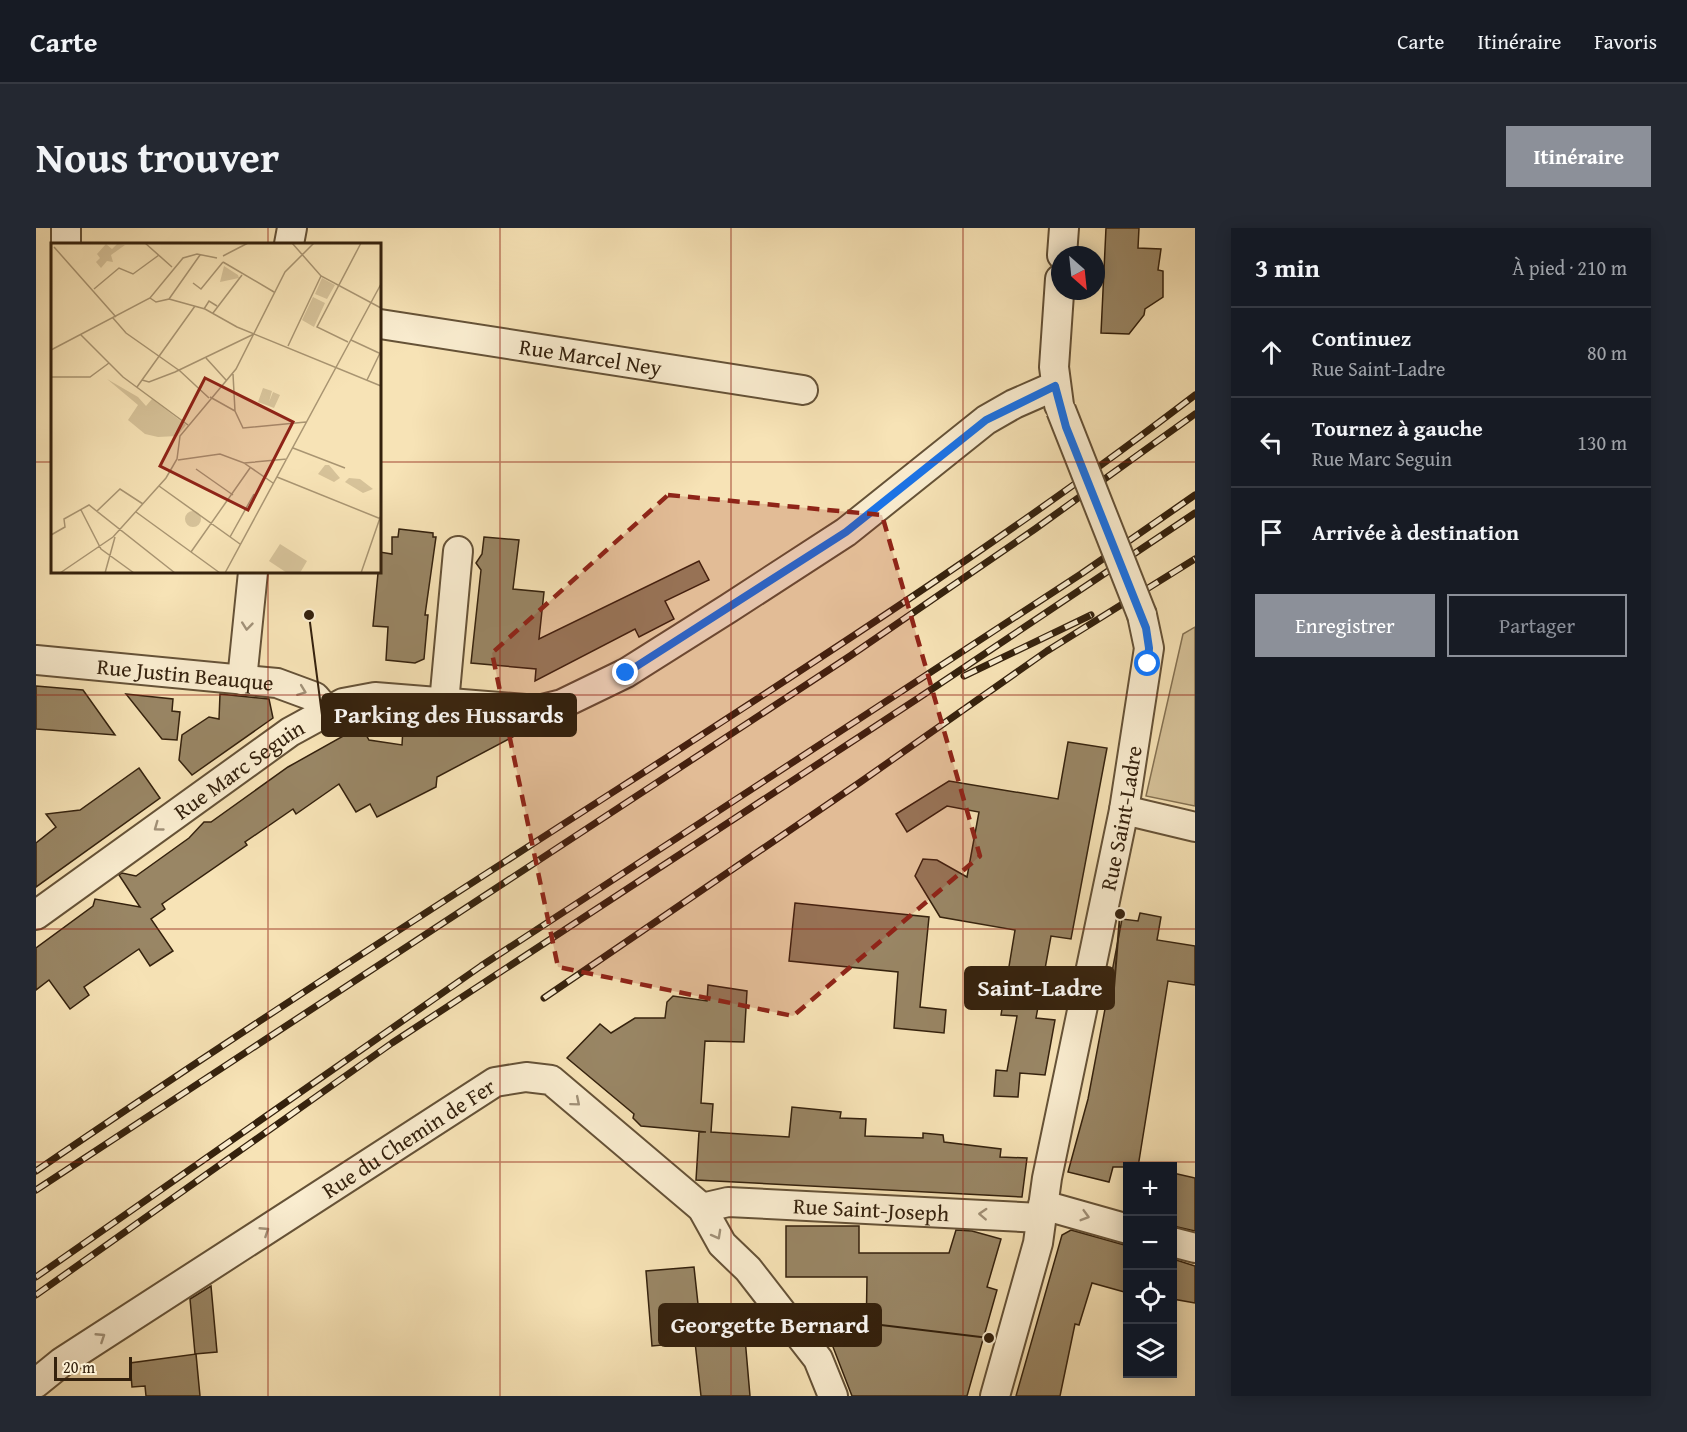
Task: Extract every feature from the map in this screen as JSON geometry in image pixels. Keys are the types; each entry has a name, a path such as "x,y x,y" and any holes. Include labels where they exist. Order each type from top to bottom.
{"street":[{"path":"289,243 292,228"},
{"path":"1063,246 1064,228"},
{"name":"Rue Saint-Ladre","path":"995,1396 1038,1243 1042,1211 1124,810 1148,664 1148,637 1142,615 1058,398 1060,300"},
{"name":"Rue Marcel Ney","path":"381,324 803,390"},
{"name":"Rue Marc Seguin","path":"36,915 290,732 326,710 343,703 375,697 538,710 569,701 626,673 846,532 986,420 1058,398"},
{"path":"444,703 458,551"},
{"path":"242,680 253,573"},
{"name":"Rue Justin Beauque","path":"36,660 277,683 302,690 315,697 326,710"},
{"path":"1124,810 1195,827"},
{"name":"Rue du Chemin de Fer","path":"36,1383 72,1356 495,1082 526,1077 551,1080 702,1208 722,1244 748,1269 818,1359 832,1396"},
{"name":"Rue Saint-Joseph","path":"702,1208 728,1202 1042,1211 1123,1228"},
{"path":"1177,1243 1195,1248"}],"highlighted area":[{"path":"668,495 882,515 980,856 793,1016 558,967 492,653"}],"shaded area":[{"path":"1195,627 1195,806 1146,796 1183,634"}],"building":[{"path":"1106,228 1139,228 1138,248 1161,249 1158,270 1163,271 1163,297 1145,309 1144,315 1129,334 1101,333 1103,300 1105,300"},
{"path":"399,529 433,533 433,537 436,537 425,615 428,615 424,659 415,663 386,660 388,627 373,626 378,573 381,573 381,552 392,554 392,537 398,537"},
{"path":"484,537 519,540 513,589 544,592 539,639 699,561 709,580 665,601 674,619 639,637 635,629 535,681 536,669 471,663 481,570 476,563 482,554"},
{"path":"36,686 83,690 115,735 36,729"},
{"path":"126,694 173,699 172,711 180,712 177,740 162,739"},
{"path":"220,694 269,699 273,718 192,775 179,760 182,735 209,717 219,719"},
{"path":"442,722 526,730 437,777 436,787 377,817 370,804 356,812 339,784 296,814 293,809 245,842 247,845 162,904 165,909 151,919 173,951 150,966 139,949 84,987 89,995 70,1009 49,980 36,990 36,948 93,906 95,899 140,907 119,875 122,873 136,876 189,838 204,822 211,822 288,767 361,726 369,740 402,745 403,728 441,730"},
{"path":"1068,742 1107,748 1071,939 1051,936 1036,1018 1055,1020 1045,1075 1020,1073 1018,1097 994,1096 996,1070 1007,1071 1017,1016 1001,1015 1015,930 940,917 915,876 923,859 937,860 967,877 979,812 947,806 907,832 896,814 949,781 1058,799"},
{"path":"139,768 160,798 36,887 36,843 56,827 46,814 80,810"},
{"path":"795,903 929,917 920,1007 946,1010 944,1033 894,1028 898,972 789,961"},
{"path":"1140,913 1161,917 1157,940 1195,946 1195,985 1168,981 1139,1162 1123,1162 1123,1167 1113,1167 1109,1182 1068,1172 1088,1099 1122,919 1138,921"},
{"path":"708,985 747,991 744,1042 705,1041 701,1103 713,1104 711,1132 789,1137 792,1107 841,1112 840,1118 866,1119 865,1136 923,1138 923,1133 943,1135 944,1142 1001,1149 1000,1157 1027,1158 1022,1197 696,1180 699,1132 706,1132 641,1126 633,1118 634,1114 567,1058 600,1024 611,1033 635,1018 665,1018 667,1002 673,996 707,1001"},
{"path":"1177,1174 1195,1178 1195,1231 1177,1227"},
{"path":"786,1226 859,1226 859,1253 949,1253 956,1230 972,1231 1001,1239 987,1287 997,1290 967,1396 852,1396 833,1347 834,1334 866,1338 867,1277 786,1277"},
{"path":"1071,1230 1123,1245 1123,1292 1092,1283 1079,1325 1075,1324 1060,1396 1016,1396 1062,1235"},
{"path":"1177,1260 1195,1266 1195,1303 1177,1300"},
{"path":"694,1267 702,1341 745,1338 750,1396 701,1396 695,1342 652,1346 646,1271"},
{"path":"211,1286 217,1352 195,1354 190,1299"},
{"path":"196,1354 200,1396 146,1396 145,1386 132,1387 130,1363"}],"railway":[{"path":"36,1171 427,912 866,628 1065,491 1195,395"},
{"path":"36,1190 850,656 1035,529 1195,414"},
{"path":"36,1277 481,966 1081,574 1195,495"},
{"path":"36,1295 392,1043 917,699 1195,513"},
{"path":"544,998 859,783 1047,651 1195,559"},
{"path":"964,676 1091,615"}],"place":[{"name":"Parking des Hussards","path":"309,615"},
{"name":"Saint-Ladre","path":"1120,914"},
{"name":"Georgette Bernard","path":"989,1338"}],"route":[{"path":"626,673 846,532 986,420 1014,404 1055,386 1066,427 1142,615 1148,637 1148,664"}]}
